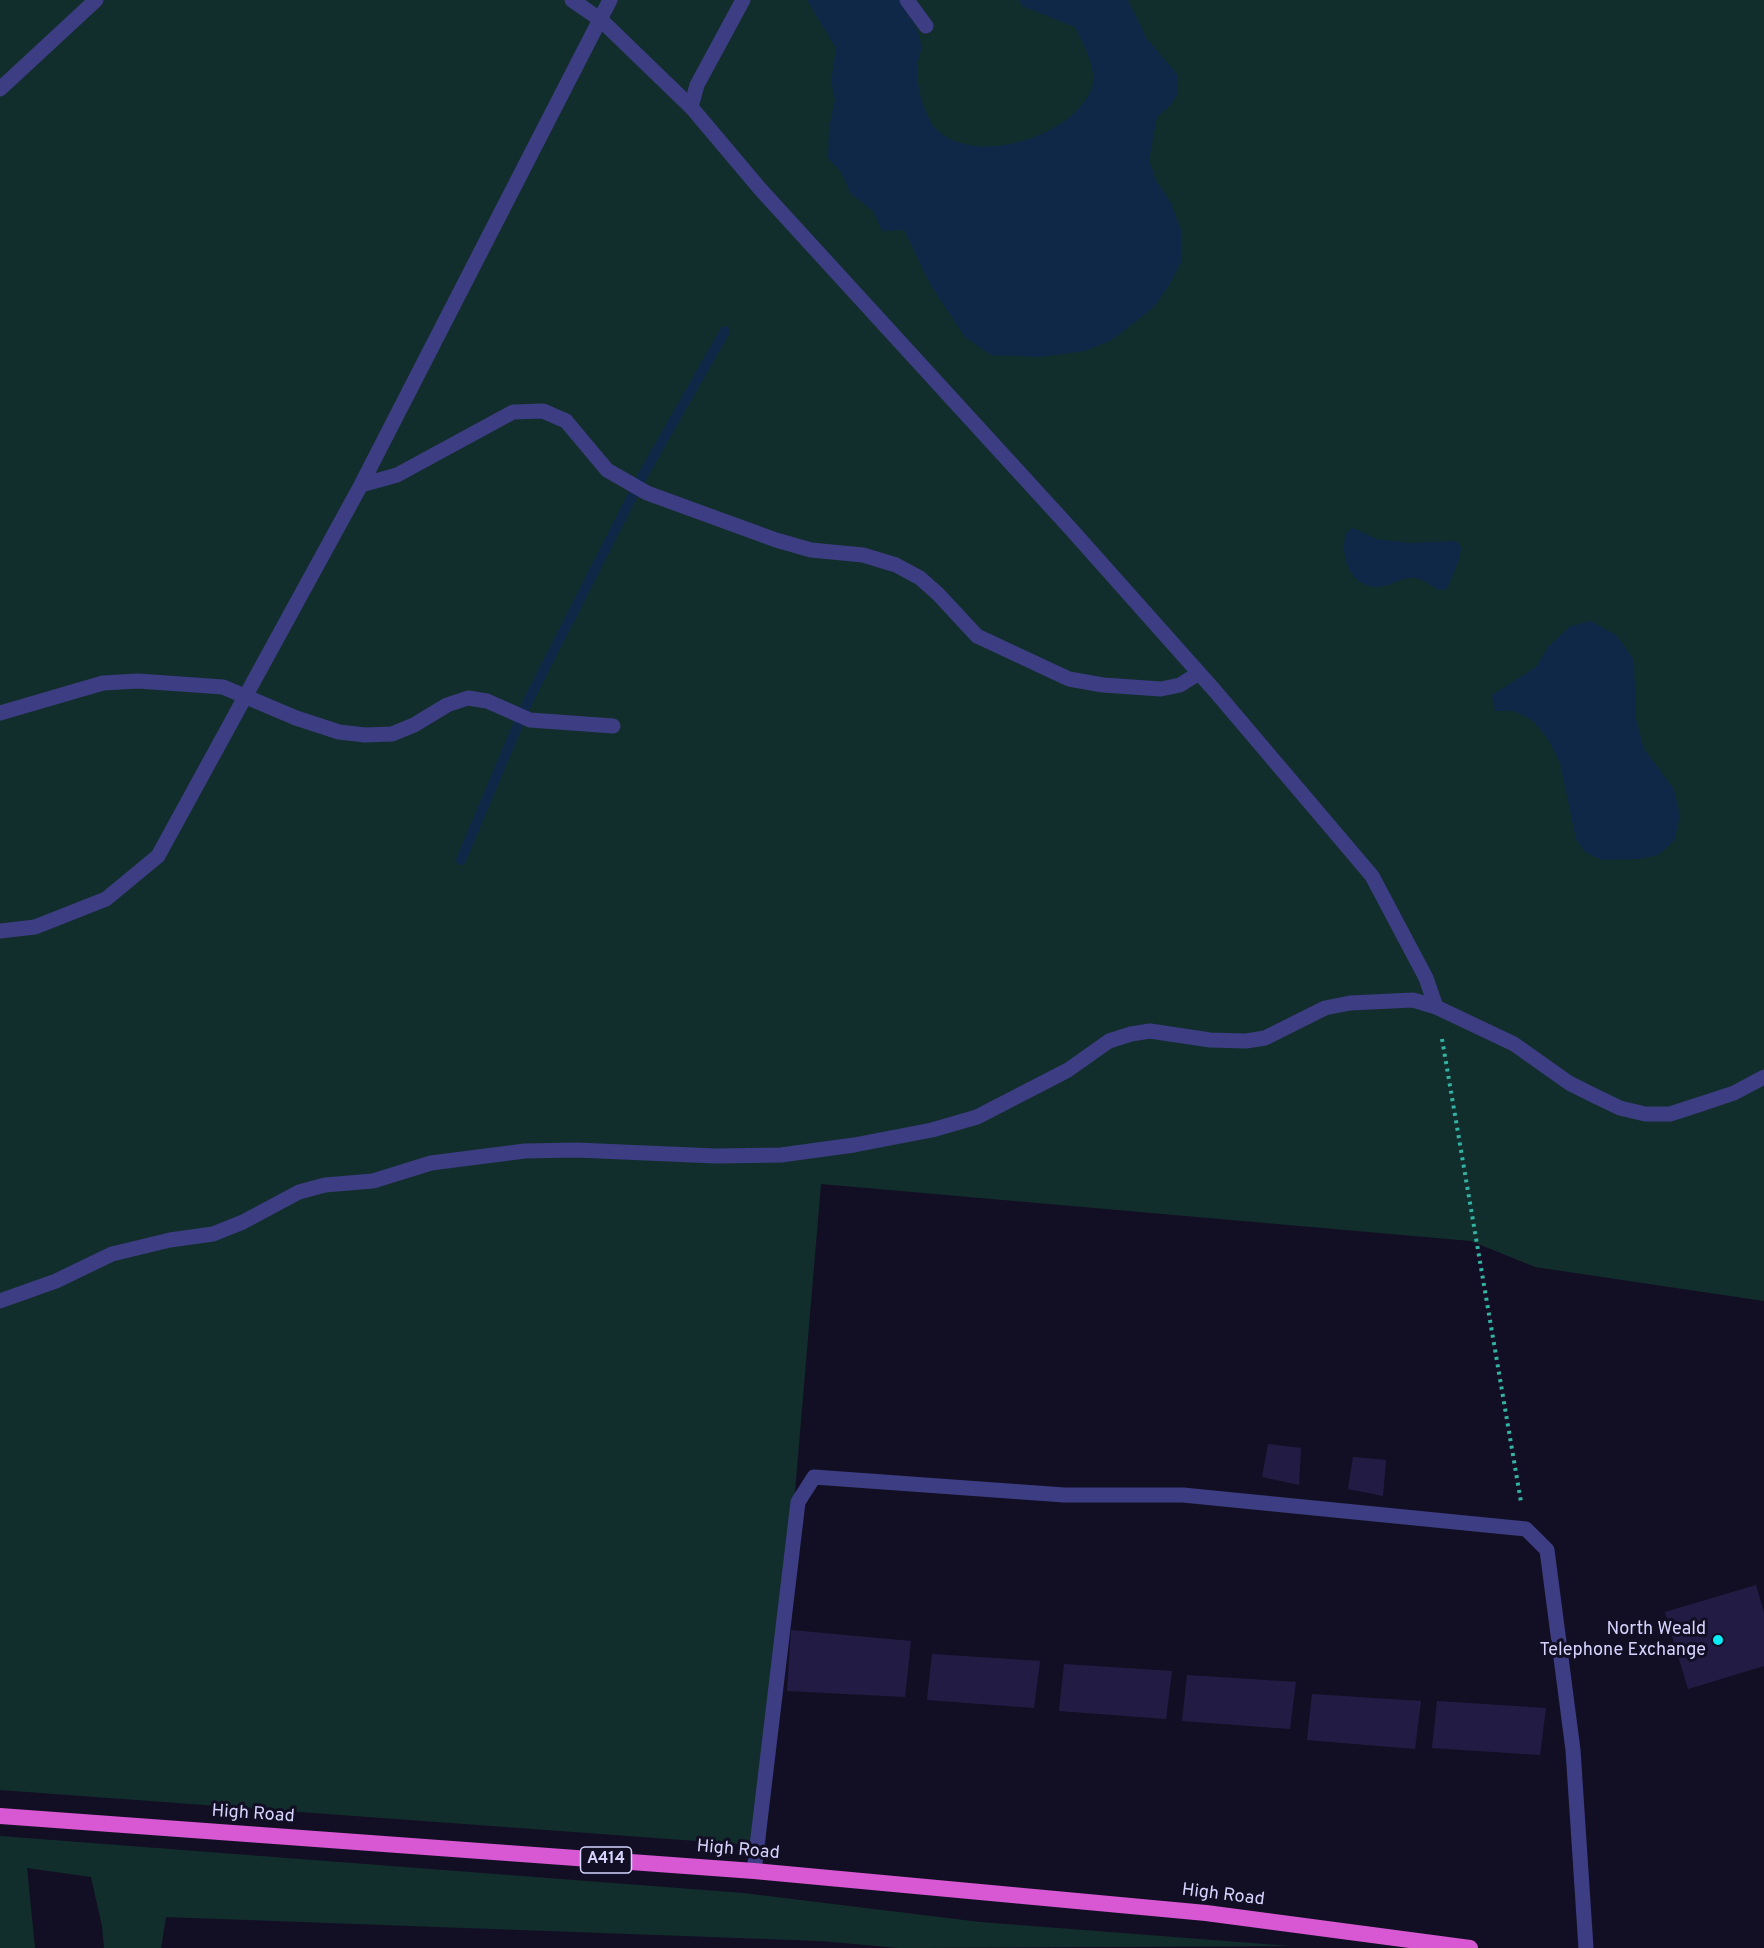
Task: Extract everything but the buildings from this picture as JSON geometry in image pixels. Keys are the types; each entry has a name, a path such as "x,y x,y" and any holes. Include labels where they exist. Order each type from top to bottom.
{"highway":[{"name":"High Road","path":"0,1816 754,1871 1206,1913 1470,1948"}],"lane":[{"path":"0,89 96,0"},
{"path":"572,0 601,20 691,107 761,190 1199,673 1372,876 1426,978 1436,1007"},
{"path":"0,931 34,927 106,899 158,856 361,484 610,0"},
{"path":"691,107 697,85 743,0"},
{"path":"907,0 926,26"},
{"path":"361,484 397,475 513,412 543,411 566,421 607,470 647,493 776,540 811,550 863,555 896,565 920,578 977,636 1070,679 1103,685 1161,689 1180,685 1199,673"},
{"path":"0,713 103,683 138,681 223,687 246,698 339,732 365,735 392,734 414,725 447,705 468,698 487,701 530,720 613,726"},
{"path":"0,1301 56,1281 112,1254 170,1240 213,1234 243,1222 299,1192 325,1185 373,1181 431,1163 525,1151 576,1150 716,1156 781,1155 854,1145 932,1130 977,1117 1068,1070 1109,1041 1131,1034 1150,1031 1210,1040 1246,1041 1265,1038 1325,1008 1350,1003 1413,1000 1436,1007 1514,1044 1586,1092 1620,1108 1645,1114 1670,1114 1734,1093 1764,1077"},
{"path":"754,1871 798,1502 814,1477 1064,1495 1183,1495 1526,1529 1546,1550 1573,1750 1586,1948"}],"path":[{"path":"1436,1007 1526,1529"}],"green space":[{"path":"0,0 1764,0 1764,1301 1535,1267 1471,1241 821,1184 765,1846 0,1790"},
{"path":"0,1836 743,1893 980,1922 1290,1946 899,1948 821,1941 166,1917 161,1948 104,1948 102,1926 91,1877 27,1868 35,1948 0,1948"}],"water":[{"path":"807,0 899,0 913,21 920,39 921,48 917,64 918,82 924,107 935,128 952,140 974,146 998,146 1023,141 1047,131 1068,118 1084,102 1093,83 1090,62 1075,27 1022,6 1019,0 1128,0 1147,39 1177,74 1178,93 1170,106 1157,117 1149,160 1156,180 1170,201 1181,229 1182,261 1154,307 1112,340 1085,351 1039,357 991,355 965,337 931,286 904,230 882,231 873,211 851,194 841,172 828,158 829,128 835,100 831,81 836,48"},
{"path":"1353,528 1376,539 1410,543 1456,541 1461,547 1460,557 1447,589 1439,590 1414,578 1379,587 1361,582 1349,569 1344,551 1346,533"},
{"path":"1591,621 1617,636 1634,660 1636,719 1644,749 1674,789 1680,816 1674,841 1658,855 1638,859 1602,860 1585,852 1576,839 1560,763 1548,739 1532,720 1514,711 1495,711 1492,695 1536,667 1548,647 1571,626"}],"waterway":[{"path":"461,860 528,701 643,475 725,331"}],"place":[{"name":"North Weald Telephone Exchange","path":"1718,1640"}]}
